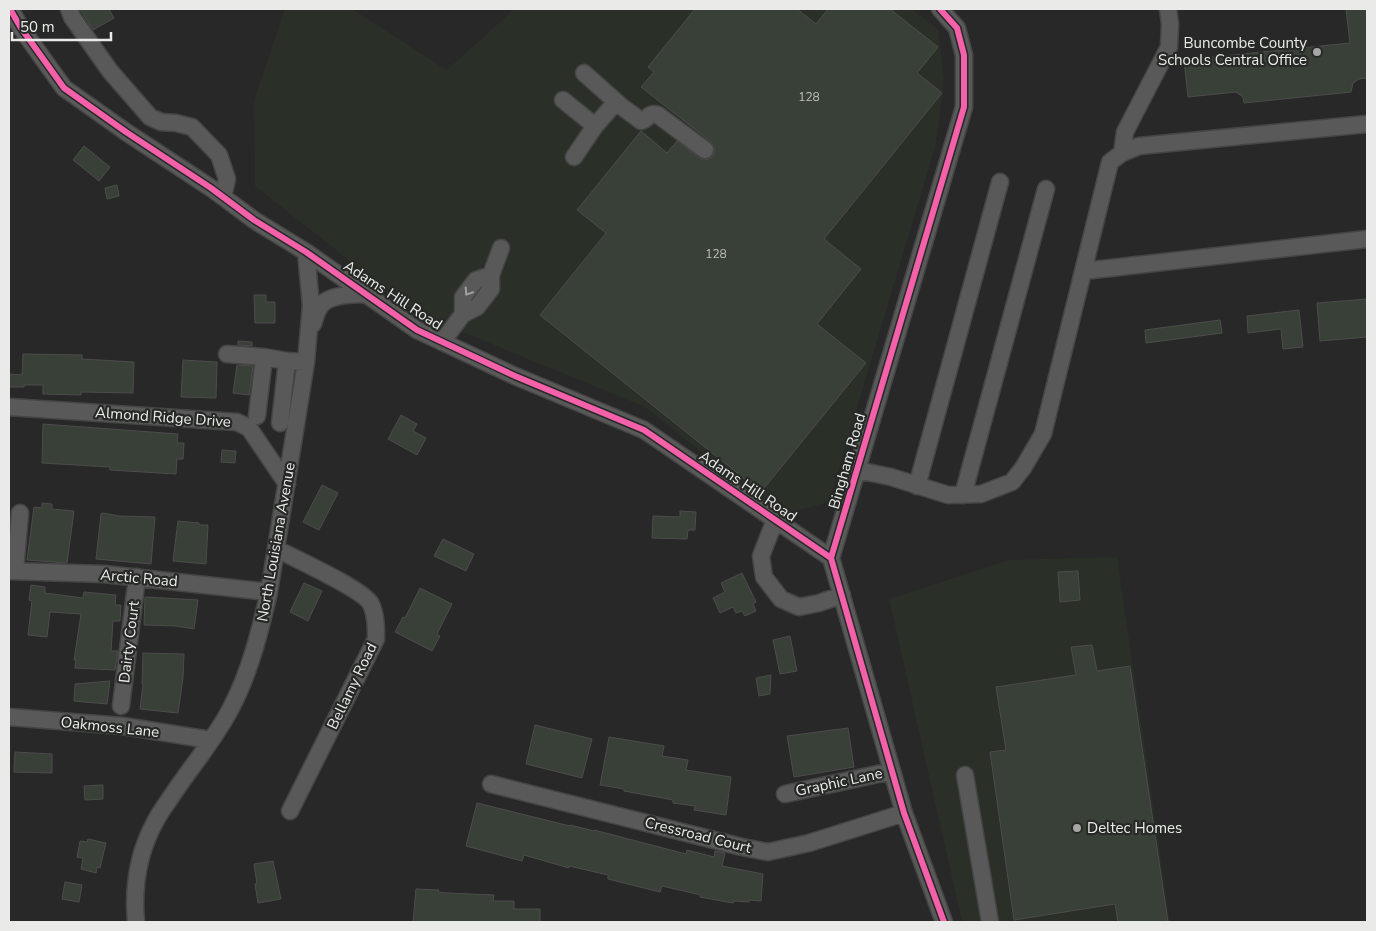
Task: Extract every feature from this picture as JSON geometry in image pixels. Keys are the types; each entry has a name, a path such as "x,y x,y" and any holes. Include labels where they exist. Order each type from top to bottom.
{"street":[{"name":"Adams Hill Road","path":"10,9 21,28 64,88 254,220 306,252 417,330 518,378 644,430 831,558"},
{"path":"69,9 72,17 110,71 150,117 161,122 192,127 219,155 227,179 223,197"},
{"name":"Bingham Road","path":"831,558 964,107 964,55 957,28 940,9"},
{"path":"1122,153 1125,132 1168,47 1170,24 1168,9"},
{"path":"584,73 640,121 645,120 654,113 706,150"},
{"path":"563,100 595,126"},
{"path":"574,157 595,126 616,102"},
{"path":"857,470 891,477 948,496 982,494 1012,482 1023,468 1043,434 1110,162 1122,153 1138,146 1367,124"},
{"path":"918,486 1000,182"},
{"path":"963,495 1046,189"},
{"path":"1084,271 1367,240"},
{"path":"442,342 462,314 477,307 491,289 491,275 501,248"},
{"name":"North Louisiana Avenue","path":"136,922 135,889 137,872 144,846 155,822 211,740 231,707 250,662 261,625 277,549 306,362 311,305 306,252"},
{"path":"308,338 316,313 322,304 336,297 366,294"},
{"path":"227,354 306,362"},
{"path":"264,357 253,422 280,423 295,434"},
{"path":"280,423 287,361"},
{"name":"Almond Ridge Drive","path":"9,407 253,422 287,484"},
{"path":"12,571 20,513"},
{"path":"775,520 761,556 764,577 781,599 799,607 820,603 842,595"},
{"name":"Bellamy Road","path":"277,549 357,591 371,603 376,621 376,639 290,811"},
{"path":"831,558 904,812 944,922"},
{"name":"Arctic Road","path":"12,571 104,574 269,592"},
{"name":"Dairty Court","path":"121,706 137,577"},
{"name":"Oakmoss Lane","path":"9,717 123,726 211,740"},
{"name":"Graphic Lane","path":"786,794 892,770"},
{"path":"965,775 990,922"},
{"name":"Cressroad Court","path":"491,784 768,852 809,843 904,812"}],"shaded area":[{"path":"285,9 352,9 447,70 516,9 911,9 938,29 944,79 936,144 829,502 792,512 755,495 645,407 416,313 255,186 254,100"},
{"path":"1117,557 1170,922 962,922 889,599 1009,560"}],"building":[{"path":"80,9 109,9 114,18 93,30"},
{"path":"695,9 797,9 816,24 828,9 890,9 938,47 917,73 942,93 824,239 861,269 817,324 866,363 761,492 540,315 606,233 577,210 641,131 667,153 677,141 703,160 713,156 715,151 711,142 641,87 654,72 648,67"},
{"name":"Buncombe County Schools Central Office","path":"1346,9 1367,9 1367,78 1359,79 1353,83 1351,92 1244,103 1243,97 1236,92 1188,97 1184,60 1350,43"},
{"path":"84,146 110,167 99,181 73,160"},
{"path":"117,185 119,196 107,199 105,188"},
{"path":"254,295 266,295 266,302 275,302 275,323 255,323"},
{"path":"1367,299 1367,337 1320,341 1317,303"},
{"path":"1299,310 1303,347 1283,349 1281,329 1248,333 1247,316"},
{"path":"1220,320 1222,333 1146,343 1145,330"},
{"path":"238,341 252,342 252,346 238,345"},
{"path":"23,354 82,355 82,359 134,362 133,393 81,392 81,395 43,394 43,385 9,387 10,374 22,375"},
{"path":"183,360 217,362 216,398 181,397"},
{"path":"237,365 253,366 249,395 233,393"},
{"path":"401,415 417,424 413,431 426,438 417,455 388,439"},
{"path":"43,424 178,434 177,443 184,443 183,459 177,459 176,474 110,470 110,467 42,463"},
{"path":"222,450 236,451 235,463 221,462"},
{"path":"322,485 338,493 319,530 303,522"},
{"path":"42,503 52,504 52,509 74,511 67,563 27,560 34,507 42,508"},
{"path":"680,511 696,512 695,530 688,530 687,539 652,538 653,516 680,517"},
{"path":"101,514 119,516 155,517 151,564 96,559"},
{"path":"178,521 208,525 206,564 173,561"},
{"path":"443,539 474,554 466,571 434,556"},
{"path":"1078,571 1080,600 1060,602 1058,572"},
{"path":"742,573 756,602 753,604 756,611 745,616 742,611 736,613 733,607 720,613 713,598 725,592 721,583"},
{"path":"304,583 322,591 308,621 290,612"},
{"path":"31,585 45,587 45,593 83,598 84,592 116,595 115,605 121,605 120,621 113,621 111,651 118,651 115,670 75,668 76,660 74,660 81,614 50,612 47,637 28,635 32,601 29,600"},
{"path":"420,588 452,604 437,634 440,636 432,651 395,632 403,617 405,618"},
{"path":"145,597 198,600 194,629 176,626 144,625"},
{"path":"790,636 797,671 780,674 773,640"},
{"name":"Deltec Homes","path":"1092,645 1097,671 1130,666 1168,922 1118,922 1115,904 1014,920 990,752 1006,750 996,687 1076,675 1071,647"},
{"path":"143,653 184,654 178,713 140,709 143,684"},
{"path":"771,675 770,694 759,696 756,678"},
{"path":"110,681 107,704 74,701 75,684"},
{"path":"535,725 592,739 582,778 526,764"},
{"path":"848,728 854,767 794,777 787,736"},
{"path":"609,737 664,746 662,756 688,760 686,770 731,777 726,815 694,810 695,806 673,803 673,800 600,785"},
{"path":"15,752 52,754 52,773 14,772"},
{"path":"103,785 103,799 85,800 84,786"},
{"path":"477,803 594,830 686,854 687,850 714,857 715,851 725,853 722,866 763,874 761,901 734,901 733,903 700,897 701,895 662,886 660,892 608,879 608,875 569,866 569,868 524,855 522,861 466,846"},
{"path":"88,839 106,843 100,868 97,867 96,873 81,869 83,858 77,857 80,841 87,842"},
{"path":"273,861 281,899 258,903 254,864"},
{"path":"65,882 82,885 79,902 62,899"},
{"path":"416,889 439,890 438,892 447,893 494,895 493,901 514,901 514,909 540,909 540,922 413,922"}],"cycle path":[{"path":"10,9 21,28 64,88 126,132 211,188 254,220 306,252 417,330 515,376 644,430 831,558"},
{"path":"940,9 957,28 964,55 964,107 831,558 904,813 944,922"}],"place":[{"name":"Buncombe County Schools Central Office","path":"1317,52"},
{"name":"Deltec Homes","path":"1077,828"}]}
